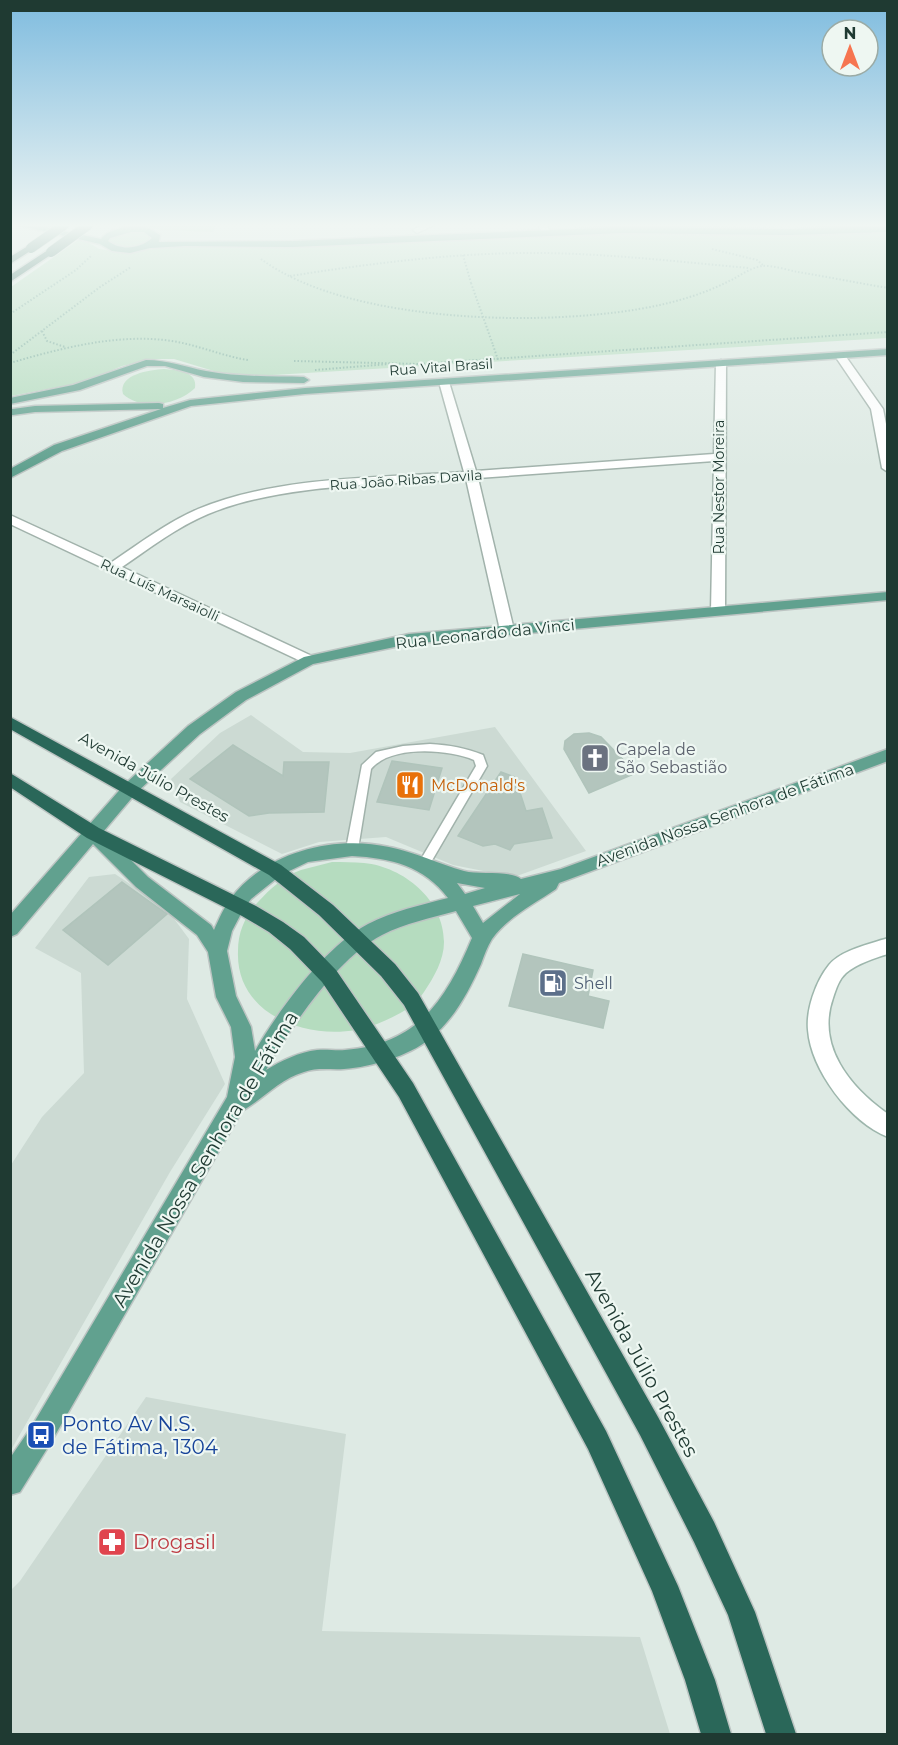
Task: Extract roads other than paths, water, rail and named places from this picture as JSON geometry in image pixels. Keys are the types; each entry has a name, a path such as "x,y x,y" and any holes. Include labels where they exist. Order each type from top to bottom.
{"highway":[{"name":"Avenida Júlio Prestes","path":"10,722 275,870 326,910 388,970 411,999 644,1416 704,1532 741,1612 781,1734"},
{"path":"10,779 93,833 258,917 297,943 326,972 406,1090 597,1440 664,1586 700,1680 716,1734"}],"main road":[{"path":"654,356 888,342"},
{"name":"Rua Vital Brasil","path":"10,474 58,448 190,403 305,391 888,352"},
{"path":"10,401 68,390 146,363 165,363 204,374 262,380 357,376"},
{"name":"Rua Vital Brasil","path":"500,366 532,364"},
{"path":"10,413 34,409 147,407 190,403 205,394 208,382 204,374"},
{"name":"Rua Leonardo da Vinci","path":"10,929 130,789 194,730 242,696 309,660 409,639 888,596"},
{"name":"Avenida Nossa Senhora de Fátima","path":"10,1482 41,1435 270,1044 296,1006 356,940 405,917 563,875 888,756"},
{"path":"93,833 142,882 204,930 217,951 226,997 242,1027 245,1057 237,1103"},
{"name":"Avenida Nossa Senhora de Fátima","path":"217,951 223,931 236,905 256,884 275,870 305,856 352,849 371,850 402,857 474,881 505,882 563,875"},
{"path":"427,867 470,914 482,938"},
{"path":"237,1103 278,1074 312,1060 346,1060 381,1053 427,1030 451,1006 466,978 482,938 489,928 508,910 563,875"}],"street":[{"path":"840,356 882,412 887,466"},
{"name":"Rua Nestor Moreira","path":"718,611 718,457 721,363"},
{"path":"444,381 470,476 507,630"},
{"name":"Rua João Ribas Davila","path":"113,567 189,518 224,504 312,487 718,457"},
{"name":"Rua Luís Marsaiolli","path":"10,519 309,660"},
{"path":"888,946 838,969 817,1008 818,1040 824,1058 851,1097 869,1115 888,1127"}],"lane":[{"path":"352,849 366,768 373,760 381,755 425,748 469,752 479,758 482,766 427,867"}],"place":[{"name":"Capela de São Sebastião","path":"595,758"},
{"name":"McDonald's","path":"410,785"},
{"name":"Shell","path":"553,983"},
{"name":"Ponto Av N.S. de Fátima, 1304","path":"41,1435"},
{"name":"Drogasil","path":"112,1542"}]}
